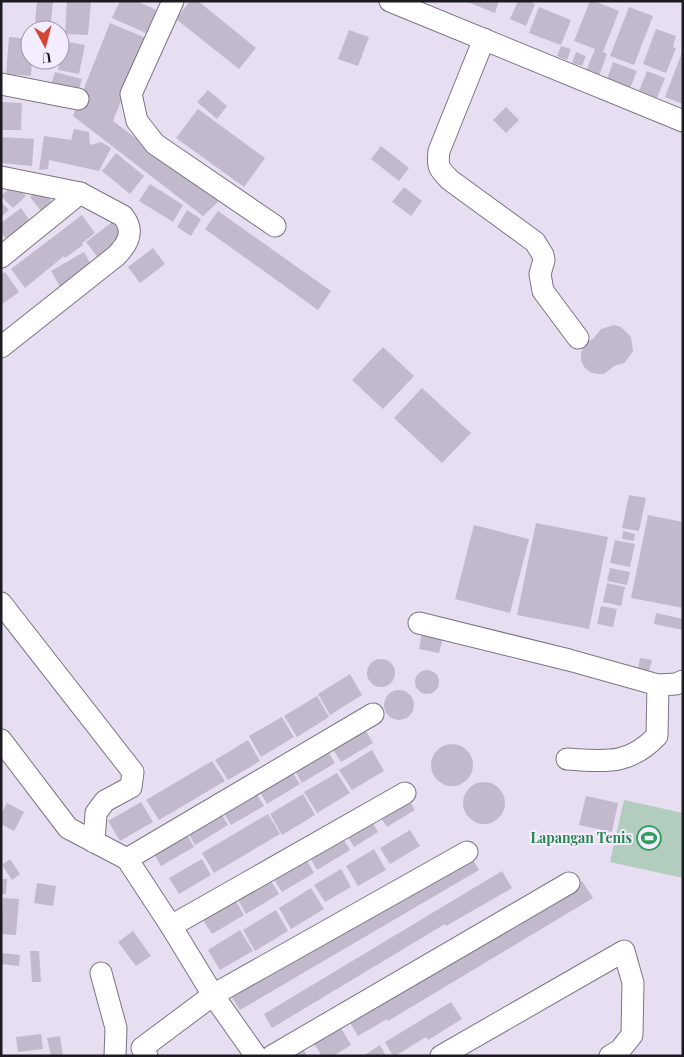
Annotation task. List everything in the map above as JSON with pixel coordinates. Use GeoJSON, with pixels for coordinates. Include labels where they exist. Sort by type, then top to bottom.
{"type":"FeatureCollection","features":[{"type":"Feature","properties":{"kind":"street"},"geometry":{"type":"LineString","coordinates":[[173,1],[131,94],[137,121],[155,144],[275,226]]}},
{"type":"Feature","properties":{"kind":"street"},"geometry":{"type":"LineString","coordinates":[[390,1],[683,121]]}},
{"type":"Feature","properties":{"kind":"street"},"geometry":{"type":"LineString","coordinates":[[484,39],[439,152],[439,169],[450,180],[535,242],[544,260],[540,274],[543,291],[578,338]]}},
{"type":"Feature","properties":{"kind":"street"},"geometry":{"type":"LineString","coordinates":[[1,84],[78,99]]}},
{"type":"Feature","properties":{"kind":"street"},"geometry":{"type":"LineString","coordinates":[[1,178],[80,193],[123,216],[128,222],[129,239],[116,256],[1,347]]}},
{"type":"Feature","properties":{"kind":"street"},"geometry":{"type":"LineString","coordinates":[[1,257],[80,193]]}},
{"type":"Feature","properties":{"kind":"street"},"geometry":{"type":"LineString","coordinates":[[1,603],[132,772],[131,787],[105,801],[96,813],[94,842]]}},
{"type":"Feature","properties":{"kind":"street"},"geometry":{"type":"LineString","coordinates":[[419,624],[569,660],[658,685],[676,684],[683,681]]}},
{"type":"Feature","properties":{"kind":"street"},"geometry":{"type":"LineString","coordinates":[[568,760],[598,761],[623,759],[646,747],[657,736],[658,685]]}},
{"type":"Feature","properties":{"kind":"street"},"geometry":{"type":"LineString","coordinates":[[126,858],[373,714]]}},
{"type":"Feature","properties":{"kind":"street"},"geometry":{"type":"LineString","coordinates":[[1,740],[68,828],[126,858],[171,926],[213,995],[256,1056]]}},
{"type":"Feature","properties":{"kind":"street"},"geometry":{"type":"LineString","coordinates":[[171,926],[405,793]]}},
{"type":"Feature","properties":{"kind":"street"},"geometry":{"type":"LineString","coordinates":[[141,1053],[213,995],[468,852]]}},
{"type":"Feature","properties":{"kind":"street"},"geometry":{"type":"LineString","coordinates":[[272,1056],[569,884]]}},
{"type":"Feature","properties":{"kind":"street"},"geometry":{"type":"LineString","coordinates":[[441,1056],[624,951],[633,984],[632,1034],[620,1050],[610,1056]]}},
{"type":"Feature","properties":{"kind":"street"},"geometry":{"type":"LineString","coordinates":[[101,974],[116,1028],[115,1056]]}},
{"type":"Feature","properties":{"kind":"green space","name":"Lapangan Tenis"},"geometry":{"type":"Polygon","coordinates":[[[624,800],[683,813],[683,878],[610,862],[624,800]]]}},
{"type":"Feature","properties":{"kind":"building"},"geometry":{"type":"Polygon","coordinates":[[[37,1],[53,1],[51,20],[35,20],[37,1]]]}},
{"type":"Feature","properties":{"kind":"building"},"geometry":{"type":"Polygon","coordinates":[[[67,1],[91,1],[88,35],[70,34],[70,20],[66,20],[67,1]]]}},
{"type":"Feature","properties":{"kind":"building"},"geometry":{"type":"Polygon","coordinates":[[[120,1],[136,1],[159,11],[148,34],[112,18],[120,1]]]}},
{"type":"Feature","properties":{"kind":"building"},"geometry":{"type":"Polygon","coordinates":[[[190,1],[198,1],[256,48],[239,69],[176,19],[190,1]]]}},
{"type":"Feature","properties":{"kind":"building"},"geometry":{"type":"Polygon","coordinates":[[[465,1],[499,1],[495,13],[465,1]]]}},
{"type":"Feature","properties":{"kind":"building"},"geometry":{"type":"Polygon","coordinates":[[[518,1],[528,1],[535,4],[526,26],[510,19],[518,1]]]}},
{"type":"Feature","properties":{"kind":"building"},"geometry":{"type":"Polygon","coordinates":[[[590,1],[619,11],[603,52],[607,54],[599,76],[586,71],[595,49],[574,41],[590,1]]]}},
{"type":"Feature","properties":{"kind":"building"},"geometry":{"type":"Polygon","coordinates":[[[539,7],[571,20],[561,45],[529,33],[539,7]]]}},
{"type":"Feature","properties":{"kind":"building"},"geometry":{"type":"Polygon","coordinates":[[[629,7],[653,16],[634,65],[610,56],[629,7]]]}},
{"type":"Feature","properties":{"kind":"building"},"geometry":{"type":"Polygon","coordinates":[[[110,23],[146,38],[113,121],[219,201],[203,216],[73,116],[110,23]]]}},
{"type":"Feature","properties":{"kind":"building"},"geometry":{"type":"Polygon","coordinates":[[[656,29],[676,36],[673,47],[676,48],[666,73],[643,64],[656,29]]]}},
{"type":"Feature","properties":{"kind":"building"},"geometry":{"type":"Polygon","coordinates":[[[349,30],[369,37],[358,66],[338,59],[349,30]]]}},
{"type":"Feature","properties":{"kind":"building"},"geometry":{"type":"Polygon","coordinates":[[[9,37],[20,38],[20,70],[31,70],[31,76],[6,74],[9,37]]]}},
{"type":"Feature","properties":{"kind":"building"},"geometry":{"type":"Polygon","coordinates":[[[70,42],[85,45],[79,74],[58,70],[70,70],[70,42]]]}},
{"type":"Feature","properties":{"kind":"building"},"geometry":{"type":"Polygon","coordinates":[[[561,46],[571,49],[567,60],[557,56],[561,46]]]}},
{"type":"Feature","properties":{"kind":"building"},"geometry":{"type":"Polygon","coordinates":[[[683,50],[683,104],[665,97],[683,50]]]}},
{"type":"Feature","properties":{"kind":"building"},"geometry":{"type":"Polygon","coordinates":[[[576,52],[586,56],[582,66],[572,63],[576,52]]]}},
{"type":"Feature","properties":{"kind":"building"},"geometry":{"type":"Polygon","coordinates":[[[613,62],[637,71],[629,91],[606,82],[613,62]]]}},
{"type":"Feature","properties":{"kind":"building"},"geometry":{"type":"Polygon","coordinates":[[[647,71],[665,78],[657,98],[639,91],[647,71]]]}},
{"type":"Feature","properties":{"kind":"building"},"geometry":{"type":"Polygon","coordinates":[[[55,72],[82,79],[78,92],[51,85],[55,72]]]}},
{"type":"Feature","properties":{"kind":"building"},"geometry":{"type":"Polygon","coordinates":[[[208,90],[227,106],[217,119],[197,102],[208,90]]]}},
{"type":"Feature","properties":{"kind":"building"},"geometry":{"type":"Polygon","coordinates":[[[1,102],[22,103],[21,130],[1,130],[1,102]]]}},
{"type":"Feature","properties":{"kind":"building"},"geometry":{"type":"Polygon","coordinates":[[[506,107],[519,120],[506,133],[493,120],[506,107]]]}},
{"type":"Feature","properties":{"kind":"building"},"geometry":{"type":"Polygon","coordinates":[[[198,109],[265,158],[244,187],[176,138],[198,109]]]}},
{"type":"Feature","properties":{"kind":"building"},"geometry":{"type":"Polygon","coordinates":[[[74,129],[89,132],[90,145],[101,142],[111,148],[99,171],[49,160],[48,169],[39,170],[44,136],[71,140],[74,129]]]}},
{"type":"Feature","properties":{"kind":"building"},"geometry":{"type":"Polygon","coordinates":[[[1,137],[34,139],[32,166],[1,163],[1,137]]]}},
{"type":"Feature","properties":{"kind":"building"},"geometry":{"type":"Polygon","coordinates":[[[381,146],[409,168],[399,181],[371,159],[381,146]]]}},
{"type":"Feature","properties":{"kind":"building"},"geometry":{"type":"Polygon","coordinates":[[[116,153],[144,176],[130,194],[102,171],[116,153]]]}},
{"type":"Feature","properties":{"kind":"building"},"geometry":{"type":"Polygon","coordinates":[[[14,184],[26,196],[13,208],[1,196],[14,184]]]}},
{"type":"Feature","properties":{"kind":"building"},"geometry":{"type":"Polygon","coordinates":[[[150,184],[183,205],[173,222],[139,201],[150,184]]]}},
{"type":"Feature","properties":{"kind":"building"},"geometry":{"type":"Polygon","coordinates":[[[404,187],[422,201],[411,216],[392,202],[404,187]]]}},
{"type":"Feature","properties":{"kind":"building"},"geometry":{"type":"Polygon","coordinates":[[[41,188],[52,202],[41,211],[30,197],[41,188]]]}},
{"type":"Feature","properties":{"kind":"building"},"geometry":{"type":"Polygon","coordinates":[[[1,202],[9,210],[1,217],[1,202]]]}},
{"type":"Feature","properties":{"kind":"building"},"geometry":{"type":"Polygon","coordinates":[[[21,208],[32,224],[8,241],[1,232],[1,223],[21,208]]]}},
{"type":"Feature","properties":{"kind":"building"},"geometry":{"type":"Polygon","coordinates":[[[187,210],[201,219],[191,236],[177,227],[187,210]]]}},
{"type":"Feature","properties":{"kind":"building"},"geometry":{"type":"Polygon","coordinates":[[[218,211],[331,291],[318,310],[205,229],[218,211]]]}},
{"type":"Feature","properties":{"kind":"building"},"geometry":{"type":"Polygon","coordinates":[[[82,215],[95,233],[82,243],[83,245],[65,258],[64,256],[25,288],[11,269],[82,215]]]}},
{"type":"Feature","properties":{"kind":"building"},"geometry":{"type":"Polygon","coordinates":[[[112,222],[126,238],[99,259],[86,242],[112,222]]]}},
{"type":"Feature","properties":{"kind":"building"},"geometry":{"type":"Polygon","coordinates":[[[153,248],[165,264],[140,283],[128,267],[153,248]]]}},
{"type":"Feature","properties":{"kind":"building"},"geometry":{"type":"Polygon","coordinates":[[[84,252],[93,268],[60,287],[51,271],[84,252]]]}},
{"type":"Feature","properties":{"kind":"building"},"geometry":{"type":"Polygon","coordinates":[[[5,272],[19,292],[1,305],[1,275],[5,272]]]}},
{"type":"Feature","properties":{"kind":"building"},"geometry":{"type":"Polygon","coordinates":[[[614,325],[621,327],[631,337],[633,351],[624,363],[614,366],[604,374],[590,372],[581,361],[583,347],[601,329],[614,325]]]}},
{"type":"Feature","properties":{"kind":"building"},"geometry":{"type":"Polygon","coordinates":[[[383,347],[414,376],[383,409],[352,380],[383,347]]]}},
{"type":"Feature","properties":{"kind":"building"},"geometry":{"type":"Polygon","coordinates":[[[422,388],[471,433],[442,463],[394,418],[422,388]]]}},
{"type":"Feature","properties":{"kind":"building"},"geometry":{"type":"Polygon","coordinates":[[[629,495],[646,498],[639,531],[622,528],[629,495]]]}},
{"type":"Feature","properties":{"kind":"building"},"geometry":{"type":"Polygon","coordinates":[[[648,515],[683,522],[683,608],[631,598],[648,515]]]}},
{"type":"Feature","properties":{"kind":"building"},"geometry":{"type":"Polygon","coordinates":[[[536,523],[608,537],[589,629],[517,615],[536,523]]]}},
{"type":"Feature","properties":{"kind":"building"},"geometry":{"type":"Polygon","coordinates":[[[474,525],[529,539],[510,613],[455,599],[474,525]]]}},
{"type":"Feature","properties":{"kind":"building"},"geometry":{"type":"Polygon","coordinates":[[[623,531],[635,534],[634,541],[622,539],[623,531]]]}},
{"type":"Feature","properties":{"kind":"building"},"geometry":{"type":"Polygon","coordinates":[[[615,540],[635,544],[630,567],[610,563],[615,540]]]}},
{"type":"Feature","properties":{"kind":"building"},"geometry":{"type":"Polygon","coordinates":[[[610,568],[630,572],[627,585],[607,581],[610,568]]]}},
{"type":"Feature","properties":{"kind":"building"},"geometry":{"type":"Polygon","coordinates":[[[607,583],[625,587],[621,606],[603,602],[607,583]]]}},
{"type":"Feature","properties":{"kind":"building"},"geometry":{"type":"Polygon","coordinates":[[[601,606],[617,609],[613,627],[597,624],[601,606]]]}},
{"type":"Feature","properties":{"kind":"building"},"geometry":{"type":"Polygon","coordinates":[[[656,613],[683,619],[683,630],[654,624],[656,613]]]}},
{"type":"Feature","properties":{"kind":"building"},"geometry":{"type":"Polygon","coordinates":[[[422,633],[443,638],[439,653],[419,649],[422,633]]]}},
{"type":"Feature","properties":{"kind":"building"},"geometry":{"type":"Polygon","coordinates":[[[640,658],[652,660],[649,671],[638,669],[640,658]]]}},
{"type":"Feature","properties":{"kind":"building"},"geometry":{"type":"Polygon","coordinates":[[[381,659],[391,663],[395,673],[391,683],[381,687],[371,683],[367,673],[371,663],[381,659]]]}},
{"type":"Feature","properties":{"kind":"building"},"geometry":{"type":"Polygon","coordinates":[[[427,670],[436,673],[439,682],[436,691],[427,694],[418,691],[415,682],[418,673],[427,670]]]}},
{"type":"Feature","properties":{"kind":"building"},"geometry":{"type":"Polygon","coordinates":[[[350,674],[362,695],[330,715],[318,694],[350,674]]]}},
{"type":"Feature","properties":{"kind":"building"},"geometry":{"type":"Polygon","coordinates":[[[399,690],[405,691],[413,699],[413,711],[405,719],[399,720],[393,719],[385,711],[384,705],[385,699],[393,691],[399,690]]]}},
{"type":"Feature","properties":{"kind":"building"},"geometry":{"type":"Polygon","coordinates":[[[317,696],[329,717],[297,737],[284,716],[317,696]]]}},
{"type":"Feature","properties":{"kind":"building"},"geometry":{"type":"Polygon","coordinates":[[[282,717],[294,737],[261,757],[249,736],[282,717]]]}},
{"type":"Feature","properties":{"kind":"building"},"geometry":{"type":"Polygon","coordinates":[[[361,722],[373,743],[341,762],[328,742],[361,722]]]}},
{"type":"Feature","properties":{"kind":"building"},"geometry":{"type":"Polygon","coordinates":[[[248,740],[260,761],[228,780],[215,760],[248,740]]]}},
{"type":"Feature","properties":{"kind":"building"},"geometry":{"type":"Polygon","coordinates":[[[323,743],[335,763],[302,783],[290,762],[323,743]]]}},
{"type":"Feature","properties":{"kind":"building"},"geometry":{"type":"Polygon","coordinates":[[[456,744],[464,747],[470,753],[473,765],[470,777],[464,783],[448,786],[440,783],[434,777],[431,761],[434,753],[440,747],[456,744]]]}},
{"type":"Feature","properties":{"kind":"building"},"geometry":{"type":"Polygon","coordinates":[[[372,750],[384,771],[352,790],[339,770],[372,750]]]}},
{"type":"Feature","properties":{"kind":"building"},"geometry":{"type":"Polygon","coordinates":[[[212,761],[225,781],[159,820],[146,800],[212,761]]]}},
{"type":"Feature","properties":{"kind":"building"},"geometry":{"type":"Polygon","coordinates":[[[287,764],[300,784],[267,804],[255,784],[287,764]]]}},
{"type":"Feature","properties":{"kind":"building"},"geometry":{"type":"Polygon","coordinates":[[[337,773],[350,793],[317,813],[304,792],[337,773]]]}},
{"type":"Feature","properties":{"kind":"building"},"geometry":{"type":"Polygon","coordinates":[[[488,782],[496,785],[502,791],[505,803],[502,815],[496,821],[480,824],[472,821],[466,815],[463,799],[466,791],[472,785],[488,782]]]}},
{"type":"Feature","properties":{"kind":"building"},"geometry":{"type":"Polygon","coordinates":[[[251,785],[264,806],[231,825],[219,805],[251,785]]]}},
{"type":"Feature","properties":{"kind":"building"},"geometry":{"type":"Polygon","coordinates":[[[405,793],[415,810],[387,827],[376,811],[405,793]]]}},
{"type":"Feature","properties":{"kind":"building"},"geometry":{"type":"Polygon","coordinates":[[[303,794],[315,815],[282,835],[270,814],[303,794]]]}},
{"type":"Feature","properties":{"kind":"building"},"geometry":{"type":"Polygon","coordinates":[[[586,796],[618,803],[612,832],[579,825],[586,796]]]}},
{"type":"Feature","properties":{"kind":"building"},"geometry":{"type":"Polygon","coordinates":[[[141,802],[153,822],[120,841],[108,821],[141,802]]]}},
{"type":"Feature","properties":{"kind":"building"},"geometry":{"type":"Polygon","coordinates":[[[7,803],[24,812],[14,831],[1,824],[1,814],[7,803]]]}},
{"type":"Feature","properties":{"kind":"building"},"geometry":{"type":"Polygon","coordinates":[[[216,805],[228,825],[195,845],[183,824],[216,805]]]}},
{"type":"Feature","properties":{"kind":"building"},"geometry":{"type":"Polygon","coordinates":[[[268,814],[280,834],[214,873],[202,853],[268,814]]]}},
{"type":"Feature","properties":{"kind":"building"},"geometry":{"type":"Polygon","coordinates":[[[368,815],[378,832],[354,847],[344,830],[368,815]]]}},
{"type":"Feature","properties":{"kind":"building"},"geometry":{"type":"Polygon","coordinates":[[[182,826],[194,847],[161,866],[149,846],[182,826]]]}},
{"type":"Feature","properties":{"kind":"building"},"geometry":{"type":"Polygon","coordinates":[[[338,830],[350,850],[317,870],[305,849],[338,830]]]}},
{"type":"Feature","properties":{"kind":"building"},"geometry":{"type":"Polygon","coordinates":[[[410,830],[420,846],[390,864],[380,848],[410,830]]]}},
{"type":"Feature","properties":{"kind":"building"},"geometry":{"type":"Polygon","coordinates":[[[374,849],[386,870],[358,886],[346,866],[374,849]]]}},
{"type":"Feature","properties":{"kind":"building"},"geometry":{"type":"Polygon","coordinates":[[[302,852],[314,873],[282,892],[269,872],[302,852]]]}},
{"type":"Feature","properties":{"kind":"building"},"geometry":{"type":"Polygon","coordinates":[[[469,853],[479,870],[240,1010],[231,996],[469,853]]]}},
{"type":"Feature","properties":{"kind":"building"},"geometry":{"type":"Polygon","coordinates":[[[10,859],[20,874],[12,880],[2,865],[10,859]]]}},
{"type":"Feature","properties":{"kind":"building"},"geometry":{"type":"Polygon","coordinates":[[[202,859],[211,875],[179,894],[169,878],[202,859]]]}},
{"type":"Feature","properties":{"kind":"building"},"geometry":{"type":"Polygon","coordinates":[[[341,869],[351,887],[325,902],[314,885],[341,869]]]}},
{"type":"Feature","properties":{"kind":"building"},"geometry":{"type":"Polygon","coordinates":[[[502,871],[512,888],[446,926],[445,924],[272,1028],[264,1014],[502,871]]]}},
{"type":"Feature","properties":{"kind":"building"},"geometry":{"type":"Polygon","coordinates":[[[267,874],[279,894],[246,914],[234,893],[267,874]]]}},
{"type":"Feature","properties":{"kind":"building"},"geometry":{"type":"Polygon","coordinates":[[[1,879],[7,879],[6,894],[1,894],[1,879]]]}},
{"type":"Feature","properties":{"kind":"building"},"geometry":{"type":"Polygon","coordinates":[[[582,881],[593,898],[388,1021],[387,1019],[358,1036],[349,1021],[582,881]]]}},
{"type":"Feature","properties":{"kind":"building"},"geometry":{"type":"Polygon","coordinates":[[[37,883],[56,886],[53,906],[34,903],[37,883]]]}},
{"type":"Feature","properties":{"kind":"building"},"geometry":{"type":"Polygon","coordinates":[[[311,888],[324,909],[291,929],[279,908],[311,888]]]}},
{"type":"Feature","properties":{"kind":"building"},"geometry":{"type":"Polygon","coordinates":[[[232,894],[244,915],[212,934],[199,914],[232,894]]]}},
{"type":"Feature","properties":{"kind":"building"},"geometry":{"type":"Polygon","coordinates":[[[3,898],[19,899],[16,935],[1,934],[3,898]]]}},
{"type":"Feature","properties":{"kind":"building"},"geometry":{"type":"Polygon","coordinates":[[[276,910],[288,931],[255,951],[243,930],[276,910]]]}},
{"type":"Feature","properties":{"kind":"building"},"geometry":{"type":"Polygon","coordinates":[[[240,930],[253,951],[220,970],[208,950],[240,930]]]}},
{"type":"Feature","properties":{"kind":"building"},"geometry":{"type":"Polygon","coordinates":[[[133,931],[151,956],[136,966],[118,942],[133,931]]]}},
{"type":"Feature","properties":{"kind":"building"},"geometry":{"type":"Polygon","coordinates":[[[30,951],[39,951],[41,982],[32,982],[30,951]]]}},
{"type":"Feature","properties":{"kind":"building"},"geometry":{"type":"Polygon","coordinates":[[[1,953],[20,955],[19,966],[1,964],[1,953]]]}},
{"type":"Feature","properties":{"kind":"building"},"geometry":{"type":"Polygon","coordinates":[[[451,1002],[462,1019],[428,1040],[426,1037],[393,1056],[385,1042],[451,1002]]]}},
{"type":"Feature","properties":{"kind":"building"},"geometry":{"type":"Polygon","coordinates":[[[341,1028],[351,1045],[333,1056],[322,1056],[314,1044],[341,1028]]]}},
{"type":"Feature","properties":{"kind":"building"},"geometry":{"type":"Polygon","coordinates":[[[41,1034],[43,1049],[18,1052],[16,1037],[41,1034]]]}},
{"type":"Feature","properties":{"kind":"building"},"geometry":{"type":"Polygon","coordinates":[[[60,1036],[63,1056],[51,1056],[47,1038],[60,1036]]]}},
{"type":"Feature","properties":{"kind":"building"},"geometry":{"type":"Polygon","coordinates":[[[300,1043],[307,1056],[279,1056],[300,1043]]]}},
{"type":"Feature","properties":{"kind":"building"},"geometry":{"type":"Polygon","coordinates":[[[380,1045],[386,1056],[363,1056],[380,1045]]]}},
{"type":"Feature","properties":{"kind":"place","name":"Lapangan Tenis"},"geometry":{"type":"Point","coordinates":[649,838]}}]}
